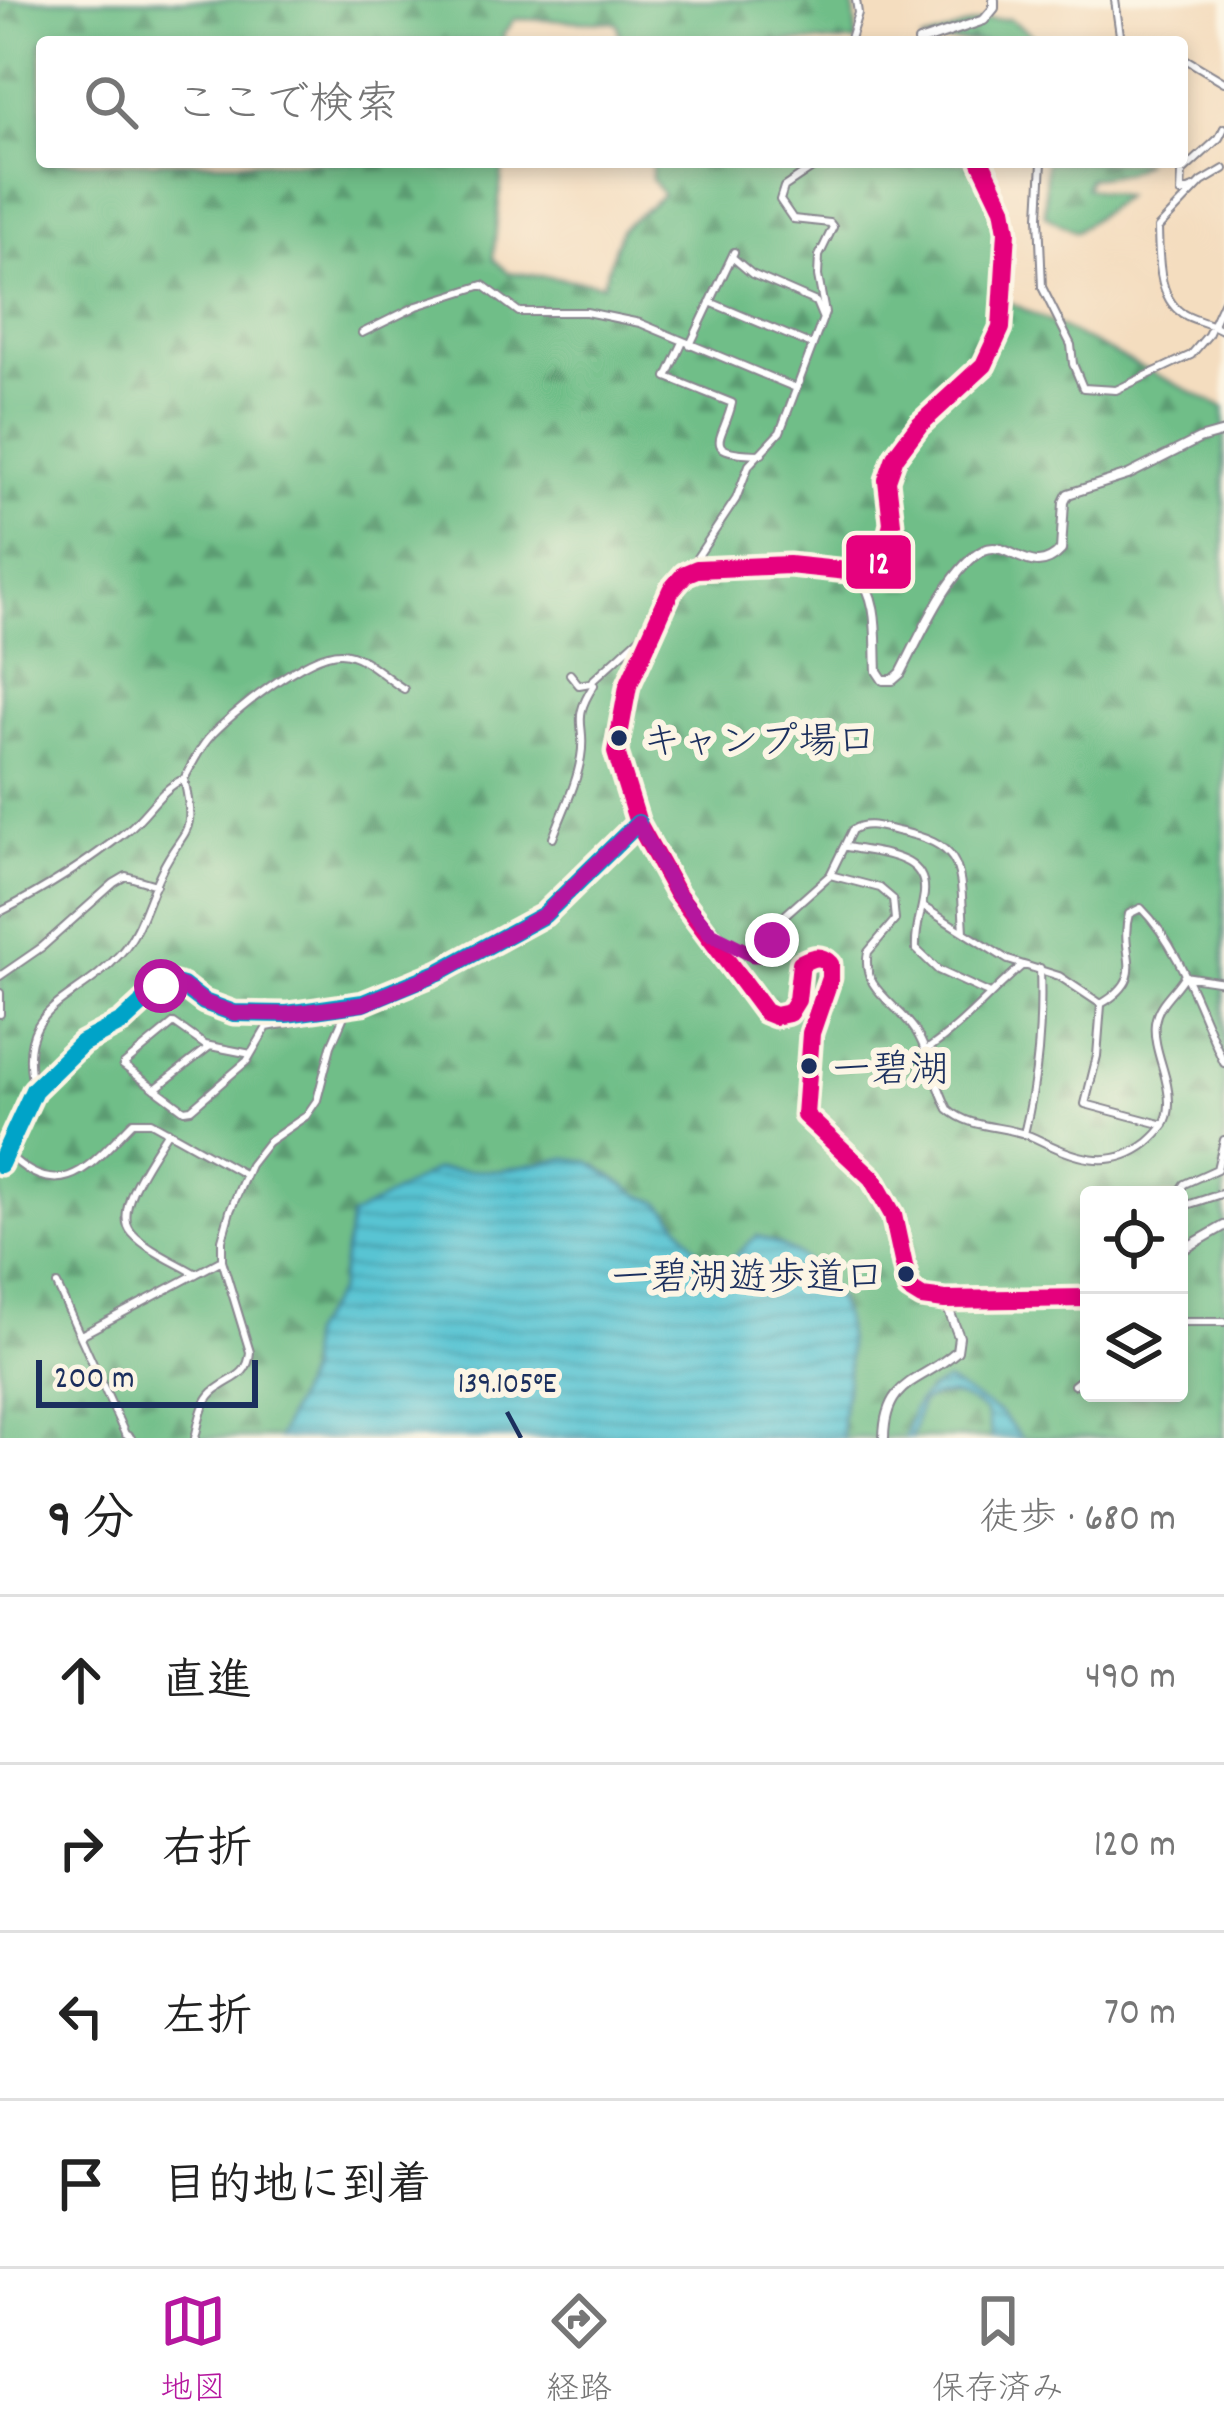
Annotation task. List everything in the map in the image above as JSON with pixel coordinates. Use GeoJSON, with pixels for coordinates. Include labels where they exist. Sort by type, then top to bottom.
{"type":"FeatureCollection","features":[{"type":"Feature","properties":{"kind":"street"},"geometry":{"type":"LineString","coordinates":[[851,36],[858,13],[856,0]]}},
{"type":"Feature","properties":{"kind":"street"},"geometry":{"type":"LineString","coordinates":[[937,36],[984,20],[994,0]]}},
{"type":"Feature","properties":{"kind":"street"},"geometry":{"type":"LineString","coordinates":[[1114,0],[1119,36]]}},
{"type":"Feature","properties":{"kind":"street"},"geometry":{"type":"LineString","coordinates":[[1188,61],[1224,82]]}},
{"type":"Feature","properties":{"kind":"street"},"geometry":{"type":"LineString","coordinates":[[1188,167],[1219,139],[1224,128]]}},
{"type":"Feature","properties":{"kind":"street"},"geometry":{"type":"LineString","coordinates":[[697,568],[695,559],[736,499],[749,465],[780,432],[823,319],[819,256],[833,227],[794,219],[780,200],[784,187],[811,168]]}},
{"type":"Feature","properties":{"kind":"street"},"geometry":{"type":"LineString","coordinates":[[984,168],[1004,208],[1007,231],[1001,328],[984,365],[920,425],[895,457],[887,480],[892,523],[885,554],[878,563],[857,572],[789,565],[697,568],[685,574],[671,590],[628,686],[616,752],[638,823],[676,892],[711,934],[754,1000],[775,1016],[789,1013],[797,1000],[801,963],[813,957],[830,964],[830,978],[811,1033],[805,1115],[872,1178],[892,1215],[909,1289],[922,1297],[945,1300],[1080,1298]]}},
{"type":"Feature","properties":{"kind":"street"},"geometry":{"type":"LineString","coordinates":[[1042,168],[1042,287],[1071,345],[1082,388],[1116,390],[1184,359],[1214,325],[1224,300]]}},
{"type":"Feature","properties":{"kind":"street"},"geometry":{"type":"LineString","coordinates":[[1186,168],[1180,193],[1224,170]]}},
{"type":"Feature","properties":{"kind":"street"},"geometry":{"type":"LineString","coordinates":[[1199,186],[1158,228],[1159,257],[1168,302],[1184,315],[1224,331]]}},
{"type":"Feature","properties":{"kind":"street"},"geometry":{"type":"LineString","coordinates":[[762,454],[736,454],[719,441],[718,432],[732,403],[667,377],[733,255],[752,274],[816,302],[823,319]]}},
{"type":"Feature","properties":{"kind":"street"},"geometry":{"type":"LineString","coordinates":[[362,333],[417,306],[483,285],[519,312],[586,312],[640,323],[796,388]]}},
{"type":"Feature","properties":{"kind":"street"},"geometry":{"type":"LineString","coordinates":[[710,302],[813,346]]}},
{"type":"Feature","properties":{"kind":"street"},"geometry":{"type":"LineString","coordinates":[[857,572],[871,590],[877,671],[883,680],[893,680],[901,674],[950,586],[982,551],[997,549],[1034,562],[1051,560],[1061,550],[1068,494],[1128,475],[1224,431]]}},
{"type":"Feature","properties":{"kind":"street"},"geometry":{"type":"LineString","coordinates":[[570,674],[579,685],[590,683],[656,623]]}},
{"type":"Feature","properties":{"kind":"street"},"geometry":{"type":"LineString","coordinates":[[34,1090],[28,1046],[34,1030],[118,956],[134,936],[190,821],[184,779],[199,751],[231,716],[323,657],[339,652],[354,656],[404,689]]}},
{"type":"Feature","properties":{"kind":"street"},"geometry":{"type":"LineString","coordinates":[[553,838],[582,755],[578,719],[594,686],[590,683]]}},
{"type":"Feature","properties":{"kind":"street"},"geometry":{"type":"LineString","coordinates":[[0,912],[52,885],[112,842],[184,779]]}},
{"type":"Feature","properties":{"kind":"street"},"geometry":{"type":"LineString","coordinates":[[0,1164],[34,1090],[82,1043],[122,1022],[161,986],[172,982],[234,1013],[346,1009],[440,972],[544,915],[638,823]]}},
{"type":"Feature","properties":{"kind":"street"},"geometry":{"type":"LineString","coordinates":[[711,934],[761,955],[785,915],[830,875],[852,830],[866,824],[946,847],[961,868],[964,932]]}},
{"type":"Feature","properties":{"kind":"street"},"geometry":{"type":"LineString","coordinates":[[847,847],[918,866],[924,880],[915,935],[922,958],[962,984],[988,993]]}},
{"type":"Feature","properties":{"kind":"street"},"geometry":{"type":"LineString","coordinates":[[830,875],[880,888],[893,899],[895,920],[868,952],[868,976],[913,1026],[948,1109],[959,1119],[1024,1134],[1050,1147],[1113,1161],[1137,1150],[1164,1125],[1170,1101],[1154,1031],[1163,1001],[1184,976]]}},
{"type":"Feature","properties":{"kind":"street"},"geometry":{"type":"LineString","coordinates":[[0,976],[42,947],[114,883],[126,877],[156,885]]}},
{"type":"Feature","properties":{"kind":"street"},"geometry":{"type":"LineString","coordinates":[[921,905],[1008,960],[1040,968],[1101,1004]]}},
{"type":"Feature","properties":{"kind":"street"},"geometry":{"type":"LineString","coordinates":[[1101,1004],[1120,994],[1129,978],[1126,926],[1129,914],[1141,908],[1156,924],[1184,976],[1224,1064]]}},
{"type":"Feature","properties":{"kind":"street"},"geometry":{"type":"LineString","coordinates":[[925,1051],[962,1024],[988,993],[1023,965]]}},
{"type":"Feature","properties":{"kind":"street"},"geometry":{"type":"LineString","coordinates":[[1024,1134],[1042,1037],[1040,968]]}},
{"type":"Feature","properties":{"kind":"street"},"geometry":{"type":"LineString","coordinates":[[1184,976],[1224,982]]}},
{"type":"Feature","properties":{"kind":"street"},"geometry":{"type":"LineString","coordinates":[[0,993],[0,1014]]}},
{"type":"Feature","properties":{"kind":"street"},"geometry":{"type":"LineString","coordinates":[[1101,1004],[1096,1056],[1084,1104],[1164,1125]]}},
{"type":"Feature","properties":{"kind":"street"},"geometry":{"type":"LineString","coordinates":[[195,1438],[213,1393],[245,1372],[249,1364],[250,1352],[222,1260],[222,1240],[244,1174],[268,1142],[306,1116],[316,1100],[346,1009]]}},
{"type":"Feature","properties":{"kind":"street"},"geometry":{"type":"LineString","coordinates":[[251,1054],[211,1046],[174,1023],[123,1065],[184,1110],[190,1109],[251,1054],[271,1024],[315,1018],[318,1011]]}},
{"type":"Feature","properties":{"kind":"street"},"geometry":{"type":"LineString","coordinates":[[155,1089],[211,1046]]}},
{"type":"Feature","properties":{"kind":"street"},"geometry":{"type":"LineString","coordinates":[[7,1153],[52,1180],[61,1180],[85,1170],[133,1122],[151,1122],[244,1174]]}},
{"type":"Feature","properties":{"kind":"street"},"geometry":{"type":"LineString","coordinates":[[169,1131],[124,1216],[136,1237],[196,1274]]}},
{"type":"Feature","properties":{"kind":"street"},"geometry":{"type":"LineString","coordinates":[[1183,1186],[1217,1169],[1224,1140]]}},
{"type":"Feature","properties":{"kind":"street"},"geometry":{"type":"LineString","coordinates":[[1188,1198],[1224,1193]]}},
{"type":"Feature","properties":{"kind":"street"},"geometry":{"type":"LineString","coordinates":[[1188,1247],[1224,1226]]}},
{"type":"Feature","properties":{"kind":"street"},"geometry":{"type":"LineString","coordinates":[[81,1335],[222,1260]]}},
{"type":"Feature","properties":{"kind":"street"},"geometry":{"type":"LineString","coordinates":[[57,1285],[131,1438]]}},
{"type":"Feature","properties":{"kind":"street"},"geometry":{"type":"LineString","coordinates":[[884,1437],[885,1417],[900,1387],[957,1351],[959,1337],[945,1300]]}},
{"type":"Feature","properties":{"kind":"street"},"geometry":{"type":"LineString","coordinates":[[1188,1322],[1224,1322]]}},
{"type":"Feature","properties":{"kind":"street"},"geometry":{"type":"LineString","coordinates":[[1074,1385],[1080,1380]]}},
{"type":"Feature","properties":{"kind":"green space"},"geometry":{"type":"Polygon","coordinates":[[[0,0],[853,0],[856,36],[620,36],[618,24],[610,22],[515,19],[503,36],[36,36],[36,168],[502,168],[493,259],[508,272],[603,284],[621,229],[663,195],[652,179],[652,168],[982,168],[1007,238],[991,293],[1224,408],[1224,1438],[1021,1438],[1001,1414],[946,1382],[927,1391],[905,1438],[843,1438],[846,1331],[840,1309],[819,1273],[782,1246],[757,1236],[728,1262],[705,1261],[658,1202],[639,1195],[596,1165],[567,1158],[500,1171],[435,1170],[351,1218],[339,1290],[308,1335],[307,1372],[278,1438],[0,1438],[0,0]]]}},
{"type":"Feature","properties":{"kind":"green space"},"geometry":{"type":"Polygon","coordinates":[[[1010,19],[1034,36],[937,36],[984,20],[1010,19]]]}},
{"type":"Feature","properties":{"kind":"green space"},"geometry":{"type":"Polygon","coordinates":[[[1046,168],[1134,168],[1089,178],[1085,188],[1124,196],[1075,232],[1045,215],[1046,168]]]}},
{"type":"Feature","properties":{"kind":"green space"},"geometry":{"type":"Polygon","coordinates":[[[960,1395],[986,1412],[992,1438],[911,1438],[921,1402],[933,1396],[960,1395]]]}},
{"type":"Feature","properties":{"kind":"water"},"geometry":{"type":"Polygon","coordinates":[[[567,1158],[588,1161],[658,1202],[705,1261],[728,1262],[757,1236],[780,1245],[816,1270],[839,1304],[845,1324],[848,1372],[843,1438],[278,1438],[307,1372],[308,1335],[338,1291],[351,1217],[435,1170],[500,1171],[567,1158]]]}},
{"type":"Feature","properties":{"kind":"water"},"geometry":{"type":"Polygon","coordinates":[[[946,1381],[1001,1414],[1021,1438],[992,1438],[986,1412],[948,1395],[921,1402],[911,1438],[905,1438],[917,1403],[946,1381]]]}},
{"type":"Feature","properties":{"kind":"transit line","name":"12"},"geometry":{"type":"LineString","coordinates":[[984,168],[1003,208],[1007,231],[1001,328],[984,365],[919,425],[895,457],[887,480],[892,523],[885,554],[878,563],[857,572],[789,565],[697,569],[685,574],[671,590],[628,686],[616,752],[638,823],[676,892],[765,1012],[789,1013],[797,1000],[801,963],[816,958],[830,964],[830,978],[811,1033],[805,1115],[872,1178],[893,1215],[909,1289],[922,1297],[945,1300],[1080,1298]]}},
{"type":"Feature","properties":{"kind":"transit line"},"geometry":{"type":"LineString","coordinates":[[0,1164],[34,1090],[82,1043],[122,1022],[161,986],[183,986],[204,1002],[234,1013],[287,1014],[363,1003],[439,972],[544,915],[638,823]]}},
{"type":"Feature","properties":{"kind":"place","name":"キャンプ場口"},"geometry":{"type":"Point","coordinates":[619,738]}},
{"type":"Feature","properties":{"kind":"place","name":"一碧湖"},"geometry":{"type":"Point","coordinates":[809,1066]}},
{"type":"Feature","properties":{"kind":"place","name":"一碧湖遊歩道口"},"geometry":{"type":"Point","coordinates":[906,1274]}},
{"type":"Feature","properties":{"kind":"route"},"geometry":{"type":"LineString","coordinates":[[161,986],[172,982],[183,986],[204,1002],[234,1013],[287,1014],[363,1004],[440,972],[544,915],[638,823],[676,892],[711,934],[753,955],[761,955],[772,940]]}}]}
